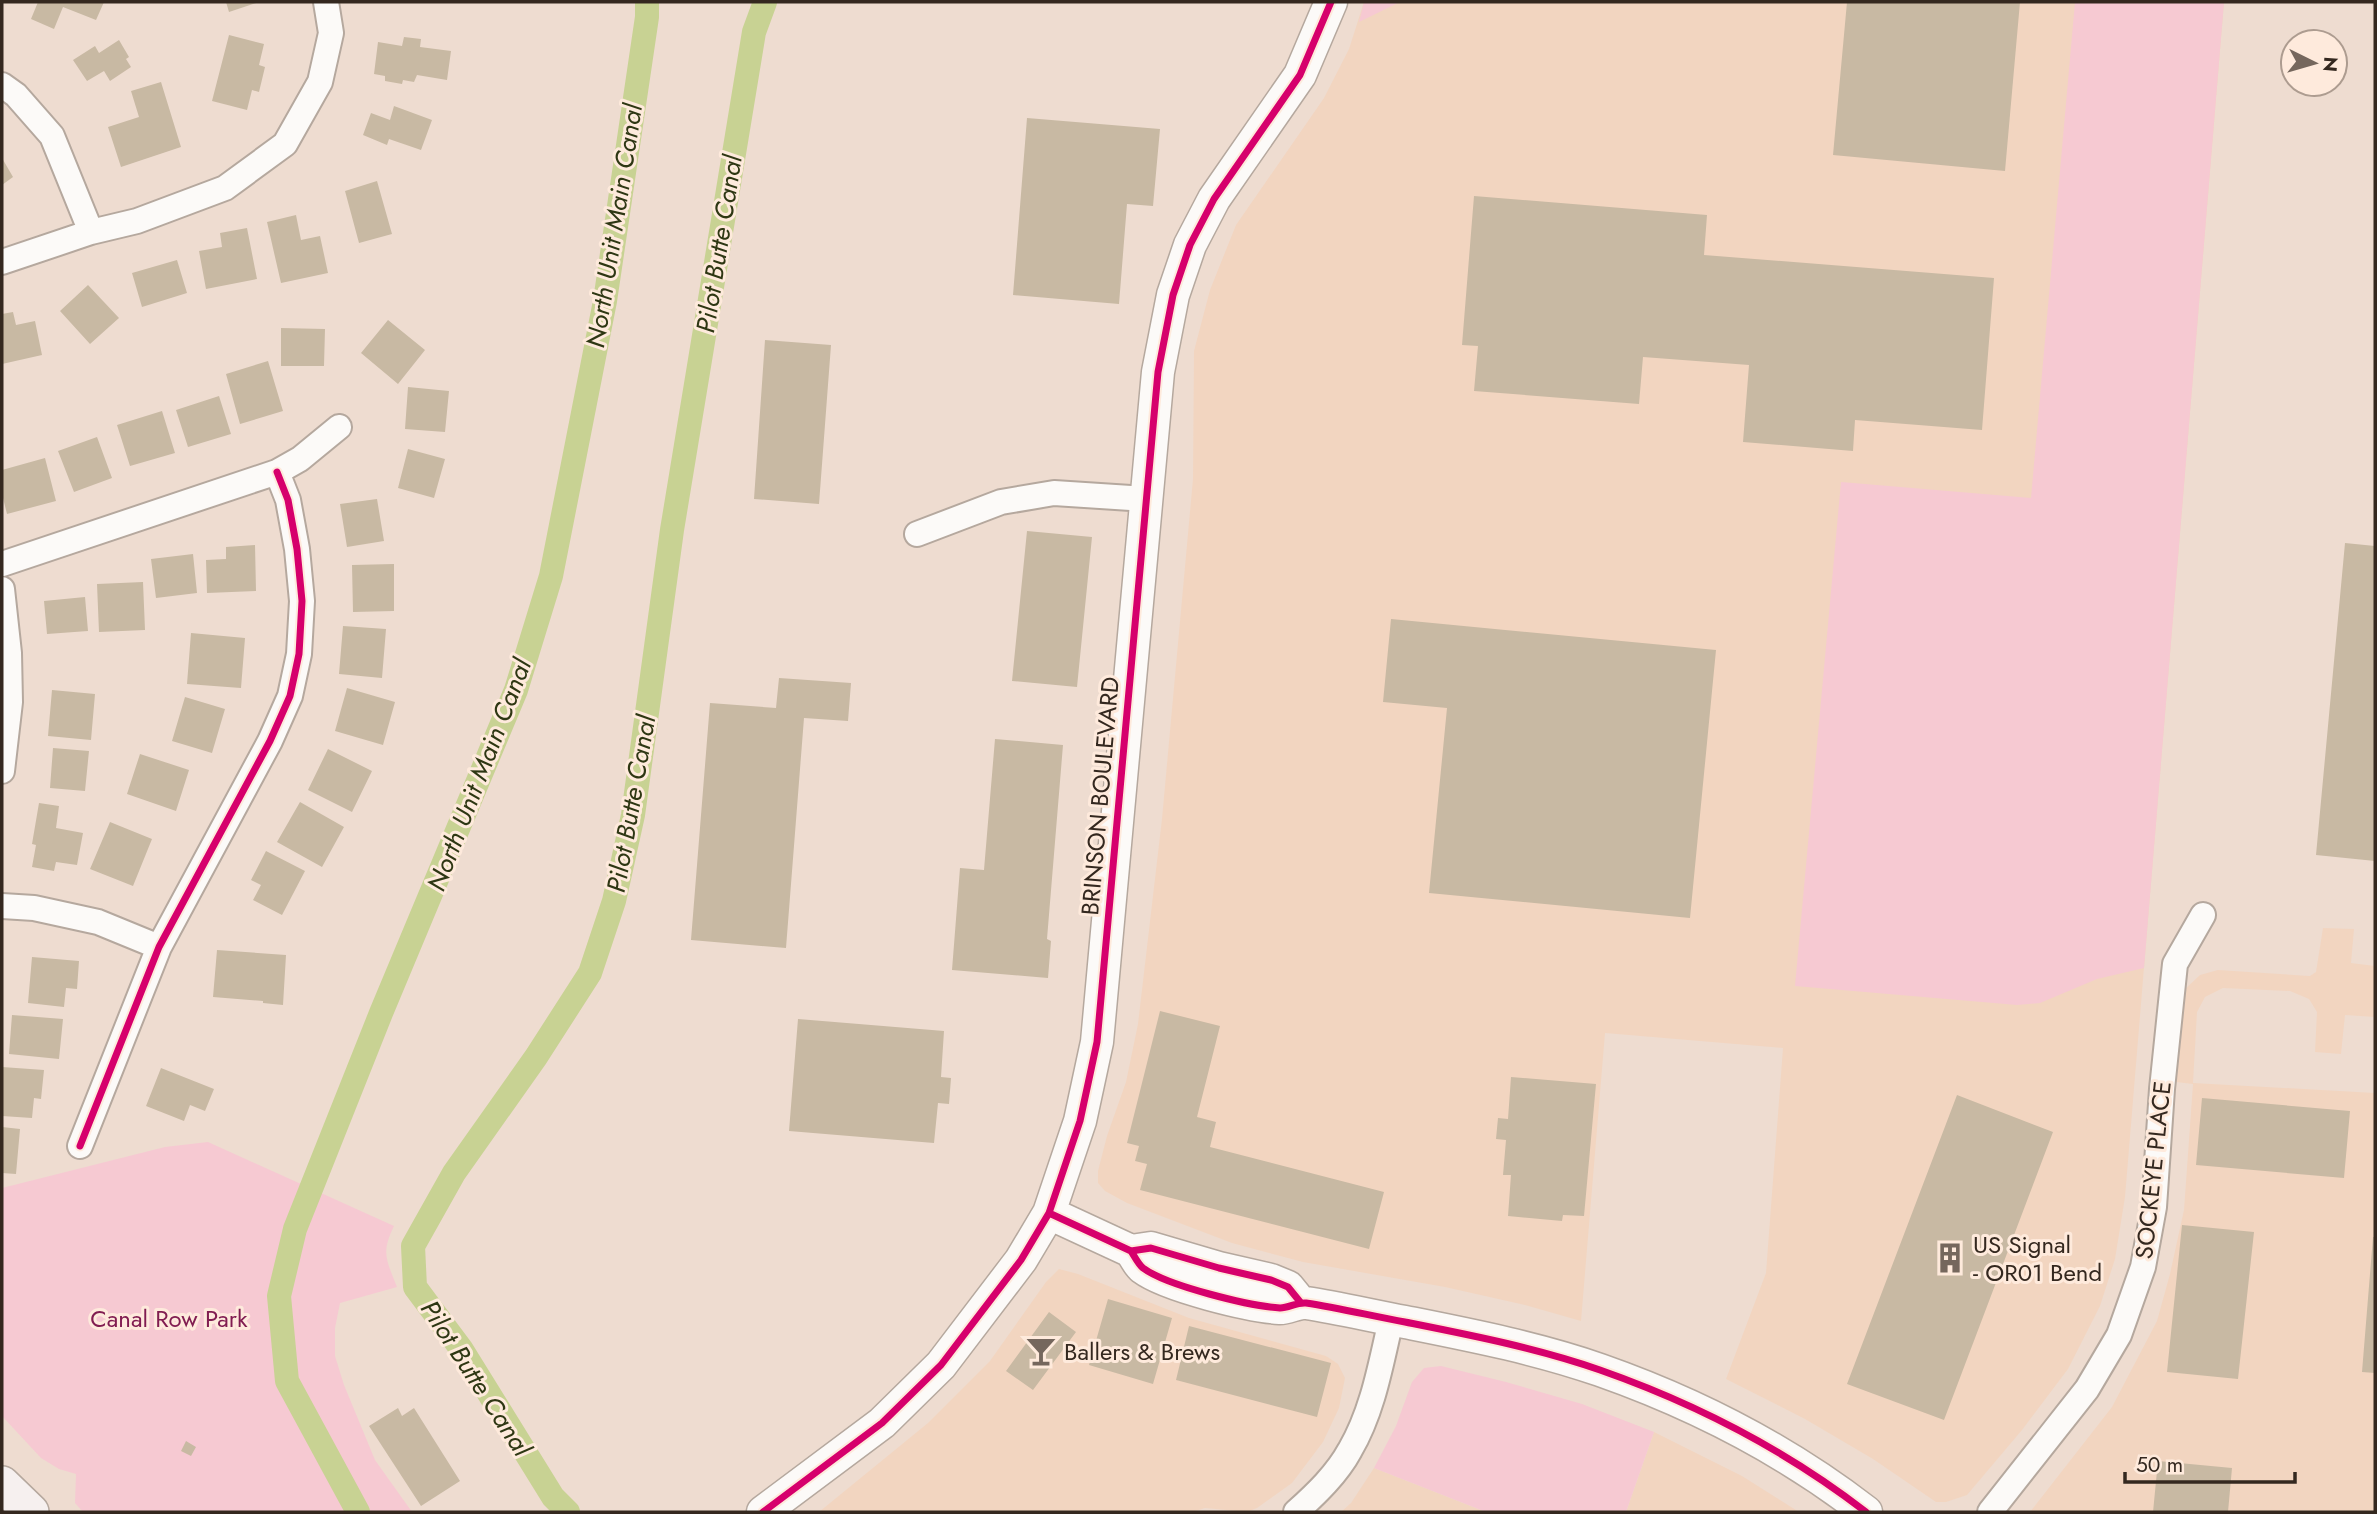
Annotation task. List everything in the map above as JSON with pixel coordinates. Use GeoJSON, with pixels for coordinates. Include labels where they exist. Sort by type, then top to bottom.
{"type":"FeatureCollection","features":[{"type":"Feature","properties":{"kind":"main road"},"geometry":{"type":"LineString","coordinates":[[2,1484],[31,1512]]}},
{"type":"Feature","properties":{"kind":"street"},"geometry":{"type":"LineString","coordinates":[[2,262],[91,232],[137,221],[225,188],[285,144],[320,82],[331,33],[326,2]]}},
{"type":"Feature","properties":{"kind":"street","name":"BRINSON BOULEVARD"},"geometry":{"type":"LineString","coordinates":[[763,1512],[882,1423],[941,1365],[1021,1260],[1049,1213],[1080,1121],[1097,1042],[1157,372],[1173,295],[1190,245],[1214,199],[1300,75],[1331,2]]}},
{"type":"Feature","properties":{"kind":"street"},"geometry":{"type":"LineString","coordinates":[[2,85],[16,95],[52,136],[91,232]]}},
{"type":"Feature","properties":{"kind":"street"},"geometry":{"type":"LineString","coordinates":[[2,564],[277,472],[300,459],[339,427]]}},
{"type":"Feature","properties":{"kind":"street"},"geometry":{"type":"LineString","coordinates":[[80,1146],[159,947],[270,741],[290,696],[299,653],[302,601],[293,524],[288,500],[277,472]]}},
{"type":"Feature","properties":{"kind":"street"},"geometry":{"type":"LineString","coordinates":[[916,534],[1001,502],[1054,492],[1146,499]]}},
{"type":"Feature","properties":{"kind":"street"},"geometry":{"type":"LineString","coordinates":[[2,589],[9,653],[10,702],[2,771]]}},
{"type":"Feature","properties":{"kind":"street"},"geometry":{"type":"LineString","coordinates":[[2,905],[34,908],[98,922],[159,947]]}},
{"type":"Feature","properties":{"kind":"street","name":"SOCKEYE PLACE"},"geometry":{"type":"LineString","coordinates":[[1990,1512],[2087,1389],[2119,1335],[2144,1267],[2154,1207],[2162,1089],[2175,964],[2203,915]]}},
{"type":"Feature","properties":{"kind":"street"},"geometry":{"type":"LineString","coordinates":[[1049,1213],[1131,1251],[1141,1266],[1154,1274],[1220,1296],[1263,1307],[1285,1308],[1301,1303],[1391,1320],[1541,1352],[1601,1371],[1737,1430],[1835,1488],[1866,1512]]}},
{"type":"Feature","properties":{"kind":"street"},"geometry":{"type":"LineString","coordinates":[[1296,1512],[1318,1493],[1351,1450],[1373,1397],[1391,1320]]}},
{"type":"Feature","properties":{"kind":"shaded area"},"geometry":{"type":"Polygon","coordinates":[[[1364,2],[2224,2],[2125,1197],[2115,1259],[2100,1306],[2068,1369],[2022,1430],[1967,1495],[1946,1502],[1936,1502],[1873,1459],[1805,1419],[1726,1379],[1766,1273],[1783,1048],[1605,1033],[1581,1321],[1445,1287],[1303,1262],[1232,1243],[1127,1203],[1105,1191],[1098,1183],[1098,1171],[1126,1082],[1138,1024],[1162,819],[1193,479],[1194,351],[1210,290],[1236,225],[1324,98],[1349,49],[1364,2]]]}},
{"type":"Feature","properties":{"kind":"shaded area"},"geometry":{"type":"Polygon","coordinates":[[[2323,928],[2354,929],[2351,963],[2375,966],[2375,1017],[2345,1015],[2341,1054],[2315,1052],[2317,1012],[2309,999],[2290,991],[2223,988],[2205,997],[2197,1012],[2193,1083],[2375,1093],[2375,1512],[2030,1512],[2112,1407],[2157,1321],[2184,1210],[2193,1084],[2168,1081],[2183,991],[2200,975],[2218,970],[2310,976],[2316,972],[2323,928]]]}},
{"type":"Feature","properties":{"kind":"shaded area"},"geometry":{"type":"Polygon","coordinates":[[[1059,1269],[1189,1318],[1326,1356],[1338,1364],[1345,1378],[1339,1408],[1323,1442],[1292,1483],[1247,1512],[1205,1508],[1192,1512],[819,1512],[928,1423],[990,1361],[1046,1282],[1059,1269]]]}},
{"type":"Feature","properties":{"kind":"shaded area"},"geometry":{"type":"Polygon","coordinates":[[[1654,1432],[1742,1476],[1799,1512],[1626,1512],[1654,1432]]]}},
{"type":"Feature","properties":{"kind":"shaded area"},"geometry":{"type":"Polygon","coordinates":[[[1374,1468],[1486,1512],[1341,1512],[1351,1503],[1374,1468]]]}},
{"type":"Feature","properties":{"kind":"green space"},"geometry":{"type":"Polygon","coordinates":[[[1364,2],[1400,2],[1359,22],[1364,2]]]}},
{"type":"Feature","properties":{"kind":"green space"},"geometry":{"type":"Polygon","coordinates":[[[2075,2],[2224,2],[2144,968],[2097,979],[2040,1003],[2017,1005],[1795,986],[1841,482],[2031,498],[2075,2]]]}},
{"type":"Feature","properties":{"kind":"green space","name":"Canal Row Park"},"geometry":{"type":"Polygon","coordinates":[[[208,1142],[394,1226],[387,1243],[386,1256],[397,1287],[340,1303],[335,1328],[335,1356],[375,1460],[412,1512],[83,1512],[75,1503],[76,1474],[59,1469],[41,1458],[2,1416],[2,1188],[165,1147],[208,1142]]]}},
{"type":"Feature","properties":{"kind":"green space"},"geometry":{"type":"Polygon","coordinates":[[[1441,1366],[1582,1404],[1654,1432],[1626,1512],[1486,1512],[1374,1468],[1396,1426],[1412,1382],[1424,1368],[1441,1366]]]}},
{"type":"Feature","properties":{"kind":"building"},"geometry":{"type":"Polygon","coordinates":[[[38,2],[104,2],[96,20],[63,7],[54,29],[31,19],[38,2]]]}},
{"type":"Feature","properties":{"kind":"building"},"geometry":{"type":"Polygon","coordinates":[[[226,2],[259,2],[229,12],[226,2]]]}},
{"type":"Feature","properties":{"kind":"building"},"geometry":{"type":"Polygon","coordinates":[[[1847,2],[2020,2],[2005,171],[1833,155],[1847,2]]]}},
{"type":"Feature","properties":{"kind":"building"},"geometry":{"type":"Polygon","coordinates":[[[229,35],[264,44],[259,65],[265,67],[259,92],[252,90],[247,110],[212,101],[229,35]]]}},
{"type":"Feature","properties":{"kind":"building"},"geometry":{"type":"Polygon","coordinates":[[[404,37],[421,39],[420,47],[451,51],[447,80],[417,75],[414,82],[403,80],[402,84],[385,81],[385,76],[374,74],[378,42],[402,46],[404,37]]]}},
{"type":"Feature","properties":{"kind":"building"},"geometry":{"type":"Polygon","coordinates":[[[119,40],[129,57],[126,59],[131,67],[110,81],[104,71],[87,81],[73,60],[95,46],[99,53],[119,40]]]}},
{"type":"Feature","properties":{"kind":"building"},"geometry":{"type":"Polygon","coordinates":[[[161,82],[181,147],[121,167],[108,127],[139,117],[131,91],[161,82]]]}},
{"type":"Feature","properties":{"kind":"building"},"geometry":{"type":"Polygon","coordinates":[[[394,106],[432,120],[421,150],[389,139],[387,145],[363,135],[371,113],[390,120],[394,106]]]}},
{"type":"Feature","properties":{"kind":"building"},"geometry":{"type":"Polygon","coordinates":[[[1027,118],[1160,129],[1153,206],[1127,204],[1119,304],[1013,295],[1027,118]]]}},
{"type":"Feature","properties":{"kind":"building"},"geometry":{"type":"Polygon","coordinates":[[[2,158],[13,177],[2,185],[2,158]]]}},
{"type":"Feature","properties":{"kind":"building"},"geometry":{"type":"Polygon","coordinates":[[[377,181],[392,234],[359,243],[345,191],[377,181]]]}},
{"type":"Feature","properties":{"kind":"building"},"geometry":{"type":"Polygon","coordinates":[[[1474,196],[1707,215],[1704,255],[1994,278],[1982,430],[1855,420],[1853,451],[1743,442],[1749,365],[1643,357],[1639,404],[1474,391],[1478,346],[1462,345],[1474,196]]]}},
{"type":"Feature","properties":{"kind":"building"},"geometry":{"type":"Polygon","coordinates":[[[296,215],[301,240],[320,236],[328,273],[281,283],[267,222],[296,215]]]}},
{"type":"Feature","properties":{"kind":"building"},"geometry":{"type":"Polygon","coordinates":[[[247,228],[257,279],[206,289],[199,251],[222,247],[220,233],[247,228]]]}},
{"type":"Feature","properties":{"kind":"building"},"geometry":{"type":"Polygon","coordinates":[[[177,260],[187,293],[142,307],[132,273],[177,260]]]}},
{"type":"Feature","properties":{"kind":"building"},"geometry":{"type":"Polygon","coordinates":[[[88,285],[119,318],[90,344],[60,311],[88,285]]]}},
{"type":"Feature","properties":{"kind":"building"},"geometry":{"type":"Polygon","coordinates":[[[13,312],[16,325],[35,321],[42,355],[2,364],[2,314],[13,312]]]}},
{"type":"Feature","properties":{"kind":"building"},"geometry":{"type":"Polygon","coordinates":[[[388,320],[425,350],[398,384],[361,353],[388,320]]]}},
{"type":"Feature","properties":{"kind":"building"},"geometry":{"type":"Polygon","coordinates":[[[281,328],[325,329],[324,366],[281,366],[281,328]]]}},
{"type":"Feature","properties":{"kind":"building"},"geometry":{"type":"Polygon","coordinates":[[[765,340],[831,345],[819,504],[754,499],[765,340]]]}},
{"type":"Feature","properties":{"kind":"building"},"geometry":{"type":"Polygon","coordinates":[[[268,361],[283,411],[240,424],[226,374],[268,361]]]}},
{"type":"Feature","properties":{"kind":"building"},"geometry":{"type":"Polygon","coordinates":[[[408,387],[449,391],[445,432],[405,429],[408,387]]]}},
{"type":"Feature","properties":{"kind":"building"},"geometry":{"type":"Polygon","coordinates":[[[219,396],[231,434],[188,447],[176,410],[219,396]]]}},
{"type":"Feature","properties":{"kind":"building"},"geometry":{"type":"Polygon","coordinates":[[[162,411],[175,453],[130,466],[117,425],[162,411]]]}},
{"type":"Feature","properties":{"kind":"building"},"geometry":{"type":"Polygon","coordinates":[[[97,437],[112,478],[74,492],[58,451],[97,437]]]}},
{"type":"Feature","properties":{"kind":"building"},"geometry":{"type":"Polygon","coordinates":[[[408,449],[445,459],[434,498],[398,488],[408,449]]]}},
{"type":"Feature","properties":{"kind":"building"},"geometry":{"type":"Polygon","coordinates":[[[45,458],[56,501],[7,514],[2,494],[2,470],[45,458]]]}},
{"type":"Feature","properties":{"kind":"building"},"geometry":{"type":"Polygon","coordinates":[[[377,499],[384,541],[347,547],[340,504],[377,499]]]}},
{"type":"Feature","properties":{"kind":"building"},"geometry":{"type":"Polygon","coordinates":[[[1027,531],[1092,537],[1077,687],[1012,681],[1027,531]]]}},
{"type":"Feature","properties":{"kind":"building"},"geometry":{"type":"Polygon","coordinates":[[[2345,543],[2375,546],[2375,861],[2316,855],[2345,543]]]}},
{"type":"Feature","properties":{"kind":"building"},"geometry":{"type":"Polygon","coordinates":[[[255,545],[256,591],[207,593],[206,560],[226,559],[226,547],[255,545]]]}},
{"type":"Feature","properties":{"kind":"building"},"geometry":{"type":"Polygon","coordinates":[[[193,554],[197,593],[156,598],[151,559],[193,554]]]}},
{"type":"Feature","properties":{"kind":"building"},"geometry":{"type":"Polygon","coordinates":[[[394,564],[394,611],[353,612],[352,565],[394,564]]]}},
{"type":"Feature","properties":{"kind":"building"},"geometry":{"type":"Polygon","coordinates":[[[143,582],[145,630],[99,632],[97,584],[143,582]]]}},
{"type":"Feature","properties":{"kind":"building"},"geometry":{"type":"Polygon","coordinates":[[[85,597],[88,631],[47,634],[44,601],[85,597]]]}},
{"type":"Feature","properties":{"kind":"building"},"geometry":{"type":"Polygon","coordinates":[[[1391,619],[1716,650],[1690,918],[1429,893],[1447,708],[1383,702],[1391,619]]]}},
{"type":"Feature","properties":{"kind":"building"},"geometry":{"type":"Polygon","coordinates":[[[343,626],[386,629],[382,678],[339,674],[343,626]]]}},
{"type":"Feature","properties":{"kind":"building"},"geometry":{"type":"Polygon","coordinates":[[[191,633],[245,638],[241,688],[187,684],[191,633]]]}},
{"type":"Feature","properties":{"kind":"building"},"geometry":{"type":"Polygon","coordinates":[[[779,678],[851,683],[848,721],[804,718],[786,948],[691,940],[710,703],[776,708],[779,678]]]}},
{"type":"Feature","properties":{"kind":"building"},"geometry":{"type":"Polygon","coordinates":[[[347,688],[395,702],[383,745],[335,731],[347,688]]]}},
{"type":"Feature","properties":{"kind":"building"},"geometry":{"type":"Polygon","coordinates":[[[52,690],[95,694],[91,740],[48,736],[52,690]]]}},
{"type":"Feature","properties":{"kind":"building"},"geometry":{"type":"Polygon","coordinates":[[[185,697],[225,709],[212,753],[172,741],[185,697]]]}},
{"type":"Feature","properties":{"kind":"building"},"geometry":{"type":"Polygon","coordinates":[[[995,739],[1063,745],[1047,939],[1051,941],[1048,978],[952,970],[960,868],[984,870],[995,739]]]}},
{"type":"Feature","properties":{"kind":"building"},"geometry":{"type":"Polygon","coordinates":[[[53,748],[89,751],[85,791],[50,788],[53,748]]]}},
{"type":"Feature","properties":{"kind":"building"},"geometry":{"type":"Polygon","coordinates":[[[328,749],[372,771],[352,812],[308,790],[328,749]]]}},
{"type":"Feature","properties":{"kind":"building"},"geometry":{"type":"Polygon","coordinates":[[[140,754],[189,770],[176,811],[127,794],[140,754]]]}},
{"type":"Feature","properties":{"kind":"building"},"geometry":{"type":"Polygon","coordinates":[[[300,802],[344,827],[322,867],[277,842],[300,802]]]}},
{"type":"Feature","properties":{"kind":"building"},"geometry":{"type":"Polygon","coordinates":[[[39,803],[59,806],[56,828],[83,833],[77,865],[56,862],[54,871],[32,867],[36,845],[32,844],[39,803]]]}},
{"type":"Feature","properties":{"kind":"building"},"geometry":{"type":"Polygon","coordinates":[[[110,822],[152,839],[133,886],[90,869],[110,822]]]}},
{"type":"Feature","properties":{"kind":"building"},"geometry":{"type":"Polygon","coordinates":[[[266,851],[305,871],[282,915],[253,900],[261,885],[251,880],[266,851]]]}},
{"type":"Feature","properties":{"kind":"building"},"geometry":{"type":"Polygon","coordinates":[[[217,950],[286,955],[283,1005],[213,997],[217,950]]]}},
{"type":"Feature","properties":{"kind":"building"},"geometry":{"type":"Polygon","coordinates":[[[32,957],[79,961],[77,989],[66,988],[64,1007],[28,1003],[32,957]]]}},
{"type":"Feature","properties":{"kind":"building"},"geometry":{"type":"Polygon","coordinates":[[[1160,1011],[1220,1026],[1197,1117],[1216,1122],[1210,1147],[1384,1192],[1369,1249],[1140,1190],[1147,1164],[1135,1161],[1139,1146],[1127,1143],[1160,1011]]]}},
{"type":"Feature","properties":{"kind":"building"},"geometry":{"type":"Polygon","coordinates":[[[12,1015],[63,1019],[59,1059],[9,1054],[12,1015]]]}},
{"type":"Feature","properties":{"kind":"building"},"geometry":{"type":"Polygon","coordinates":[[[798,1019],[944,1031],[941,1077],[951,1078],[949,1104],[938,1103],[934,1143],[789,1131],[798,1019]]]}},
{"type":"Feature","properties":{"kind":"building"},"geometry":{"type":"Polygon","coordinates":[[[2,1067],[44,1070],[41,1099],[34,1098],[32,1118],[2,1116],[2,1067]]]}},
{"type":"Feature","properties":{"kind":"building"},"geometry":{"type":"Polygon","coordinates":[[[161,1068],[214,1089],[205,1111],[190,1105],[184,1121],[146,1106],[161,1068]]]}},
{"type":"Feature","properties":{"kind":"building"},"geometry":{"type":"Polygon","coordinates":[[[1511,1077],[1596,1084],[1584,1216],[1563,1215],[1562,1221],[1508,1216],[1511,1175],[1503,1175],[1506,1140],[1496,1139],[1498,1118],[1508,1119],[1511,1077]]]}},
{"type":"Feature","properties":{"kind":"building","name":"US Signal - OR01 Bend"},"geometry":{"type":"Polygon","coordinates":[[[1957,1095],[2053,1132],[1944,1420],[1847,1384],[1957,1095]]]}},
{"type":"Feature","properties":{"kind":"building"},"geometry":{"type":"Polygon","coordinates":[[[2202,1098],[2350,1111],[2344,1178],[2196,1165],[2202,1098]]]}},
{"type":"Feature","properties":{"kind":"building"},"geometry":{"type":"Polygon","coordinates":[[[2,1127],[20,1129],[16,1174],[2,1173],[2,1127]]]}},
{"type":"Feature","properties":{"kind":"building"},"geometry":{"type":"Polygon","coordinates":[[[2182,1225],[2254,1232],[2238,1379],[2167,1372],[2182,1225]]]}},
{"type":"Feature","properties":{"kind":"building"},"geometry":{"type":"Polygon","coordinates":[[[2375,1237],[2375,1373],[2362,1372],[2375,1237]]]}},
{"type":"Feature","properties":{"kind":"building"},"geometry":{"type":"Polygon","coordinates":[[[1108,1299],[1172,1318],[1153,1384],[1089,1365],[1108,1299]]]}},
{"type":"Feature","properties":{"kind":"building","name":"Ballers & Brews"},"geometry":{"type":"Polygon","coordinates":[[[1049,1312],[1076,1332],[1033,1390],[1006,1371],[1049,1312]]]}},
{"type":"Feature","properties":{"kind":"building"},"geometry":{"type":"Polygon","coordinates":[[[1189,1326],[1331,1363],[1317,1417],[1176,1380],[1189,1326]]]}},
{"type":"Feature","properties":{"kind":"building"},"geometry":{"type":"Polygon","coordinates":[[[398,1408],[402,1416],[414,1408],[460,1481],[421,1506],[369,1426],[398,1408]]]}},
{"type":"Feature","properties":{"kind":"building"},"geometry":{"type":"Polygon","coordinates":[[[186,1441],[196,1447],[191,1456],[181,1451],[186,1441]]]}},
{"type":"Feature","properties":{"kind":"building"},"geometry":{"type":"Polygon","coordinates":[[[2158,1461],[2232,1468],[2228,1512],[2153,1512],[2158,1461]]]}},
{"type":"Feature","properties":{"kind":"waterway","name":"North Unit Main Canal"},"geometry":{"type":"LineString","coordinates":[[358,1512],[287,1381],[279,1296],[295,1229],[381,1013],[516,690],[551,576],[605,301],[647,2]]}},
{"type":"Feature","properties":{"kind":"waterway","name":"Pilot Butte Canal"},"geometry":{"type":"LineString","coordinates":[[568,1512],[553,1497],[462,1350],[415,1287],[413,1246],[454,1173],[536,1057],[590,973],[614,901],[633,815],[672,530],[754,32],[765,2]]}},
{"type":"Feature","properties":{"kind":"cycle path"},"geometry":{"type":"LineString","coordinates":[[763,1512],[882,1423],[941,1365],[1021,1260],[1049,1213],[1080,1121],[1097,1042],[1158,372],[1173,295],[1190,245],[1214,199],[1300,75],[1331,2]]}},
{"type":"Feature","properties":{"kind":"cycle path"},"geometry":{"type":"LineString","coordinates":[[80,1146],[159,947],[270,741],[290,696],[299,654],[302,601],[297,549],[288,500],[277,472]]}},
{"type":"Feature","properties":{"kind":"cycle path"},"geometry":{"type":"LineString","coordinates":[[1049,1213],[1131,1251],[1151,1248],[1271,1280],[1288,1287],[1301,1303]]}},
{"type":"Feature","properties":{"kind":"cycle path"},"geometry":{"type":"LineString","coordinates":[[1131,1251],[1141,1266],[1155,1275],[1209,1294],[1266,1306],[1283,1308],[1306,1303],[1343,1310],[1503,1343],[1600,1370],[1705,1413],[1739,1430],[1804,1469],[1866,1512]]}},
{"type":"Feature","properties":{"kind":"place","name":"US Signal - OR01 Bend"},"geometry":{"type":"Point","coordinates":[1950,1258]}},
{"type":"Feature","properties":{"kind":"place","name":"Ballers & Brews"},"geometry":{"type":"Point","coordinates":[1041,1351]}}]}
